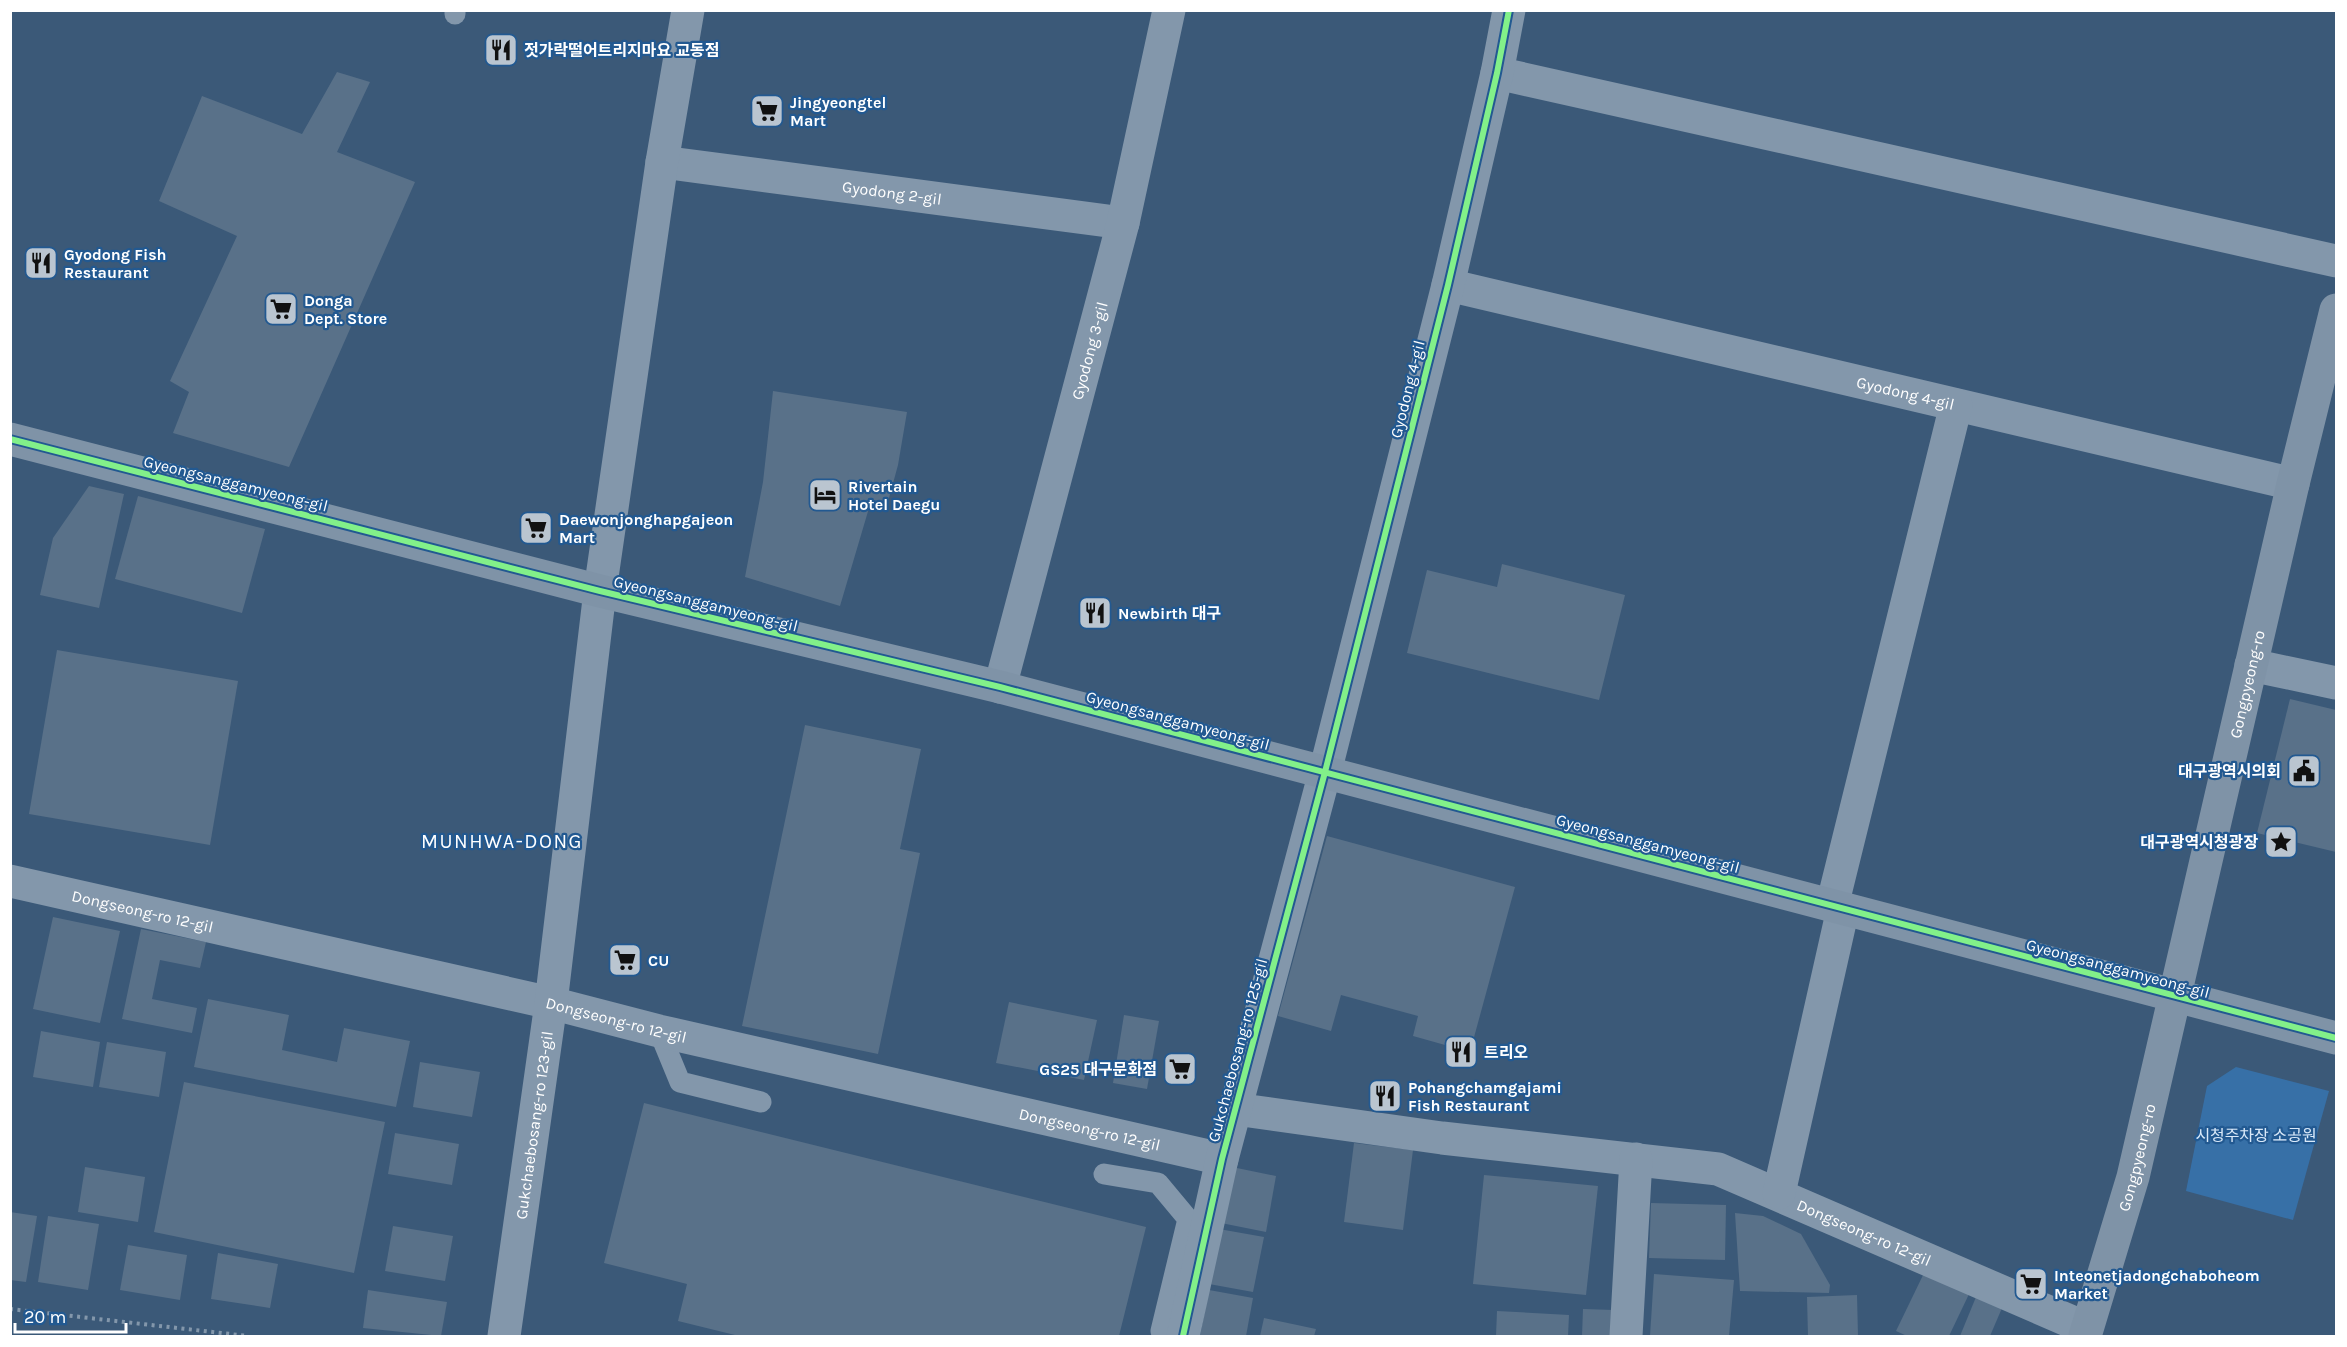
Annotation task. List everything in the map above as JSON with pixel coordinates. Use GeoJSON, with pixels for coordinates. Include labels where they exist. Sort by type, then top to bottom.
{"type":"FeatureCollection","features":[{"type":"Feature","properties":{"kind":"street"},"geometry":{"type":"LineString","coordinates":[[600,591],[662,162],[688,10]]}},
{"type":"Feature","properties":{"kind":"street","name":"Gyodong 4-gil"},"geometry":{"type":"LineString","coordinates":[[1325,772],[1448,285],[1497,73],[1509,10]]}},
{"type":"Feature","properties":{"kind":"street","name":"Gyodong 3-gil"},"geometry":{"type":"LineString","coordinates":[[1000,687],[1123,224],[1169,11]]}},
{"type":"Feature","properties":{"kind":"street"},"geometry":{"type":"LineString","coordinates":[[1497,73],[2337,261]]}},
{"type":"Feature","properties":{"kind":"street","name":"Gyodong 2-gil"},"geometry":{"type":"LineString","coordinates":[[662,162],[1123,224]]}},
{"type":"Feature","properties":{"kind":"street","name":"Gyodong 4-gil"},"geometry":{"type":"LineString","coordinates":[[1448,285],[2293,484]]}},
{"type":"Feature","properties":{"kind":"street","name":"Gongpyeong-ro"},"geometry":{"type":"LineString","coordinates":[[2086,1332],[2133,1177],[2293,484],[2337,310]]}},
{"type":"Feature","properties":{"kind":"street"},"geometry":{"type":"LineString","coordinates":[[1779,1193],[1837,907],[1956,405]]}},
{"type":"Feature","properties":{"kind":"street","name":"Gyeongsanggamyeong-gil"},"geometry":{"type":"LineString","coordinates":[[10,439],[600,591],[1000,687],[2337,1038]]}},
{"type":"Feature","properties":{"kind":"street","name":"Gukchaebosang-ro 123-gil"},"geometry":{"type":"LineString","coordinates":[[504,1336],[551,1003],[600,591]]}},
{"type":"Feature","properties":{"kind":"street"},"geometry":{"type":"LineString","coordinates":[[2251,665],[2337,683]]}},
{"type":"Feature","properties":{"kind":"street","name":"Gukchaebosang-ro 125-gil"},"geometry":{"type":"LineString","coordinates":[[1183,1336],[1222,1159],[1325,772]]}},
{"type":"Feature","properties":{"kind":"street","name":"Dongseong-ro 12-gil"},"geometry":{"type":"LineString","coordinates":[[10,881],[551,1003],[659,1031],[1222,1159]]}},
{"type":"Feature","properties":{"kind":"street","name":"Dongseong-ro 12-gil"},"geometry":{"type":"LineString","coordinates":[[1235,1109],[1442,1138],[1718,1169],[1779,1193],[2086,1332]]}},
{"type":"Feature","properties":{"kind":"street"},"geometry":{"type":"LineString","coordinates":[[1626,1336],[1636,1159]]}},
{"type":"Feature","properties":{"kind":"lane"},"geometry":{"type":"LineString","coordinates":[[659,1031],[680,1082],[761,1102]]}},
{"type":"Feature","properties":{"kind":"lane"},"geometry":{"type":"LineString","coordinates":[[1104,1174],[1158,1183],[1188,1219],[1161,1331],[1163,1336]]}},
{"type":"Feature","properties":{"kind":"path"},"geometry":{"type":"LineString","coordinates":[[10,1309],[248,1336]]}},
{"type":"Feature","properties":{"kind":"green space","name":"시청주차장 소공원"},"geometry":{"type":"Polygon","coordinates":[[[2236,1067],[2329,1091],[2293,1220],[2186,1191],[2207,1086],[2236,1067]]]}},
{"type":"Feature","properties":{"kind":"building","name":"Donga Dept. Store"},"geometry":{"type":"Polygon","coordinates":[[[337,72],[370,82],[337,152],[415,182],[289,467],[173,433],[189,392],[170,381],[237,236],[159,201],[202,96],[302,134],[337,72]]]}},
{"type":"Feature","properties":{"kind":"building","name":"Rivertain Hotel Daegu"},"geometry":{"type":"Polygon","coordinates":[[[773,391],[907,412],[898,465],[886,509],[869,508],[840,606],[745,577],[763,482],[773,391]]]}},
{"type":"Feature","properties":{"kind":"building"},"geometry":{"type":"Polygon","coordinates":[[[89,486],[124,494],[99,608],[40,595],[53,538],[89,486]]]}},
{"type":"Feature","properties":{"kind":"building"},"geometry":{"type":"Polygon","coordinates":[[[138,496],[265,529],[242,613],[115,579],[138,496]]]}},
{"type":"Feature","properties":{"kind":"building"},"geometry":{"type":"Polygon","coordinates":[[[1502,564],[1625,595],[1599,700],[1407,653],[1427,570],[1497,587],[1502,564]]]}},
{"type":"Feature","properties":{"kind":"building"},"geometry":{"type":"Polygon","coordinates":[[[57,650],[238,681],[210,845],[29,814],[57,650]]]}},
{"type":"Feature","properties":{"kind":"building","name":"대구광역시의회"},"geometry":{"type":"Polygon","coordinates":[[[2290,699],[2336,710],[2336,852],[2257,833],[2290,699]]]}},
{"type":"Feature","properties":{"kind":"building"},"geometry":{"type":"Polygon","coordinates":[[[805,725],[921,749],[900,849],[920,853],[878,1054],[742,1026],[805,725]]]}},
{"type":"Feature","properties":{"kind":"building"},"geometry":{"type":"Polygon","coordinates":[[[1327,836],[1515,887],[1470,1052],[1413,1036],[1418,1016],[1341,995],[1331,1031],[1278,1016],[1327,836]]]}},
{"type":"Feature","properties":{"kind":"building"},"geometry":{"type":"Polygon","coordinates":[[[53,917],[120,931],[100,1023],[33,1009],[53,917]]]}},
{"type":"Feature","properties":{"kind":"building"},"geometry":{"type":"Polygon","coordinates":[[[141,929],[206,942],[200,968],[160,960],[152,999],[197,1008],[192,1033],[122,1019],[141,929]]]}},
{"type":"Feature","properties":{"kind":"building"},"geometry":{"type":"Polygon","coordinates":[[[208,999],[289,1015],[282,1050],[337,1062],[344,1028],[410,1041],[396,1107],[194,1067],[208,999]]]}},
{"type":"Feature","properties":{"kind":"building"},"geometry":{"type":"Polygon","coordinates":[[[1009,1002],[1097,1020],[1084,1080],[996,1063],[1009,1002]]]}},
{"type":"Feature","properties":{"kind":"building"},"geometry":{"type":"Polygon","coordinates":[[[1124,1015],[1159,1021],[1147,1089],[1113,1083],[1124,1015]]]}},
{"type":"Feature","properties":{"kind":"building"},"geometry":{"type":"Polygon","coordinates":[[[41,1031],[100,1042],[93,1087],[33,1077],[41,1031]]]}},
{"type":"Feature","properties":{"kind":"building"},"geometry":{"type":"Polygon","coordinates":[[[107,1042],[166,1052],[159,1097],[99,1087],[107,1042]]]}},
{"type":"Feature","properties":{"kind":"building"},"geometry":{"type":"Polygon","coordinates":[[[420,1062],[480,1072],[472,1117],[413,1107],[420,1062]]]}},
{"type":"Feature","properties":{"kind":"building"},"geometry":{"type":"Polygon","coordinates":[[[184,1082],[385,1122],[354,1273],[154,1232],[184,1082]]]}},
{"type":"Feature","properties":{"kind":"building"},"geometry":{"type":"Polygon","coordinates":[[[644,1103],[1146,1227],[1119,1336],[739,1336],[678,1321],[687,1284],[604,1263],[644,1103]]]}},
{"type":"Feature","properties":{"kind":"building"},"geometry":{"type":"Polygon","coordinates":[[[395,1133],[459,1144],[452,1185],[388,1174],[395,1133]]]}},
{"type":"Feature","properties":{"kind":"building"},"geometry":{"type":"Polygon","coordinates":[[[1354,1143],[1413,1150],[1403,1230],[1344,1222],[1354,1143]]]}},
{"type":"Feature","properties":{"kind":"building"},"geometry":{"type":"Polygon","coordinates":[[[85,1167],[145,1177],[138,1222],[78,1212],[85,1167]]]}},
{"type":"Feature","properties":{"kind":"building"},"geometry":{"type":"Polygon","coordinates":[[[1232,1167],[1276,1176],[1266,1232],[1221,1223],[1232,1167]]]}},
{"type":"Feature","properties":{"kind":"building"},"geometry":{"type":"Polygon","coordinates":[[[1484,1175],[1598,1186],[1586,1295],[1473,1284],[1484,1175]]]}},
{"type":"Feature","properties":{"kind":"building"},"geometry":{"type":"Polygon","coordinates":[[[1651,1203],[1726,1205],[1725,1260],[1649,1258],[1651,1203]]]}},
{"type":"Feature","properties":{"kind":"building"},"geometry":{"type":"Polygon","coordinates":[[[10,1212],[37,1216],[26,1282],[10,1280],[10,1212]]]}},
{"type":"Feature","properties":{"kind":"building"},"geometry":{"type":"Polygon","coordinates":[[[1735,1213],[1763,1216],[1801,1234],[1830,1285],[1829,1293],[1740,1291],[1735,1213]]]}},
{"type":"Feature","properties":{"kind":"building"},"geometry":{"type":"Polygon","coordinates":[[[48,1216],[99,1224],[88,1290],[38,1282],[48,1216]]]}},
{"type":"Feature","properties":{"kind":"building"},"geometry":{"type":"Polygon","coordinates":[[[393,1226],[453,1236],[445,1281],[385,1271],[393,1226]]]}},
{"type":"Feature","properties":{"kind":"building"},"geometry":{"type":"Polygon","coordinates":[[[1219,1229],[1264,1237],[1253,1292],[1209,1284],[1219,1229]]]}},
{"type":"Feature","properties":{"kind":"building"},"geometry":{"type":"Polygon","coordinates":[[[128,1245],[187,1255],[180,1300],[120,1290],[128,1245]]]}},
{"type":"Feature","properties":{"kind":"building"},"geometry":{"type":"Polygon","coordinates":[[[218,1253],[278,1264],[270,1308],[211,1299],[218,1253]]]}},
{"type":"Feature","properties":{"kind":"building"},"geometry":{"type":"Polygon","coordinates":[[[1925,1271],[1970,1292],[1949,1336],[1907,1336],[1896,1331],[1925,1271]]]}},
{"type":"Feature","properties":{"kind":"building"},"geometry":{"type":"Polygon","coordinates":[[[1654,1274],[1734,1280],[1729,1336],[1650,1336],[1654,1274]]]}},
{"type":"Feature","properties":{"kind":"building"},"geometry":{"type":"Polygon","coordinates":[[[368,1290],[447,1302],[441,1336],[363,1328],[368,1290]]]}},
{"type":"Feature","properties":{"kind":"building"},"geometry":{"type":"Polygon","coordinates":[[[1209,1290],[1253,1298],[1246,1336],[1200,1336],[1209,1290]]]}},
{"type":"Feature","properties":{"kind":"building"},"geometry":{"type":"Polygon","coordinates":[[[1857,1295],[1858,1336],[1808,1336],[1807,1297],[1857,1295]]]}},
{"type":"Feature","properties":{"kind":"building"},"geometry":{"type":"Polygon","coordinates":[[[1976,1297],[2002,1308],[1990,1336],[1960,1336],[1976,1297]]]}},
{"type":"Feature","properties":{"kind":"building"},"geometry":{"type":"Polygon","coordinates":[[[1583,1309],[1614,1310],[1612,1336],[1582,1336],[1583,1309]]]}},
{"type":"Feature","properties":{"kind":"building"},"geometry":{"type":"Polygon","coordinates":[[[1497,1311],[1569,1315],[1568,1336],[1496,1336],[1497,1311]]]}},
{"type":"Feature","properties":{"kind":"building"},"geometry":{"type":"Polygon","coordinates":[[[1264,1318],[1316,1329],[1314,1336],[1260,1336],[1264,1318]]]}},
{"type":"Feature","properties":{"kind":"cycle path"},"geometry":{"type":"LineString","coordinates":[[1183,1336],[1222,1159],[1325,772],[1448,285],[1497,73],[1509,10]]}},
{"type":"Feature","properties":{"kind":"cycle path"},"geometry":{"type":"LineString","coordinates":[[10,439],[600,591],[1000,687],[2336,1038]]}},
{"type":"Feature","properties":{"kind":"place","name":"젓가락떨어트리지마요 교동점"},"geometry":{"type":"Point","coordinates":[501,50]}},
{"type":"Feature","properties":{"kind":"place","name":"Jingyeongtel Mart"},"geometry":{"type":"Point","coordinates":[767,111]}},
{"type":"Feature","properties":{"kind":"place","name":"Gyodong Fish Restaurant"},"geometry":{"type":"Point","coordinates":[41,263]}},
{"type":"Feature","properties":{"kind":"place","name":"Donga Dept. Store"},"geometry":{"type":"Point","coordinates":[281,309]}},
{"type":"Feature","properties":{"kind":"place","name":"Rivertain Hotel Daegu"},"geometry":{"type":"Point","coordinates":[825,495]}},
{"type":"Feature","properties":{"kind":"place","name":"Daewonjonghapgajeon Mart"},"geometry":{"type":"Point","coordinates":[536,528]}},
{"type":"Feature","properties":{"kind":"place","name":"Newbirth 대구"},"geometry":{"type":"Point","coordinates":[1095,613]}},
{"type":"Feature","properties":{"kind":"place","name":"대구광역시의회"},"geometry":{"type":"Point","coordinates":[2304,771]}},
{"type":"Feature","properties":{"kind":"place","name":"대구광역시청광장"},"geometry":{"type":"Point","coordinates":[2281,842]}},
{"type":"Feature","properties":{"kind":"place","name":"CU"},"geometry":{"type":"Point","coordinates":[625,960]}},
{"type":"Feature","properties":{"kind":"place","name":"트리오"},"geometry":{"type":"Point","coordinates":[1461,1052]}},
{"type":"Feature","properties":{"kind":"place","name":"GS25 대구문화점"},"geometry":{"type":"Point","coordinates":[1180,1069]}},
{"type":"Feature","properties":{"kind":"place","name":"Pohangchamgajami Fish Restaurant"},"geometry":{"type":"Point","coordinates":[1385,1096]}},
{"type":"Feature","properties":{"kind":"place","name":"Inteonetjadongchaboheom Market"},"geometry":{"type":"Point","coordinates":[2031,1284]}},
{"type":"Feature","properties":{"kind":"district","name":"MUNHWA-DONG"},"geometry":{"type":"Point","coordinates":[502,841]}}]}
